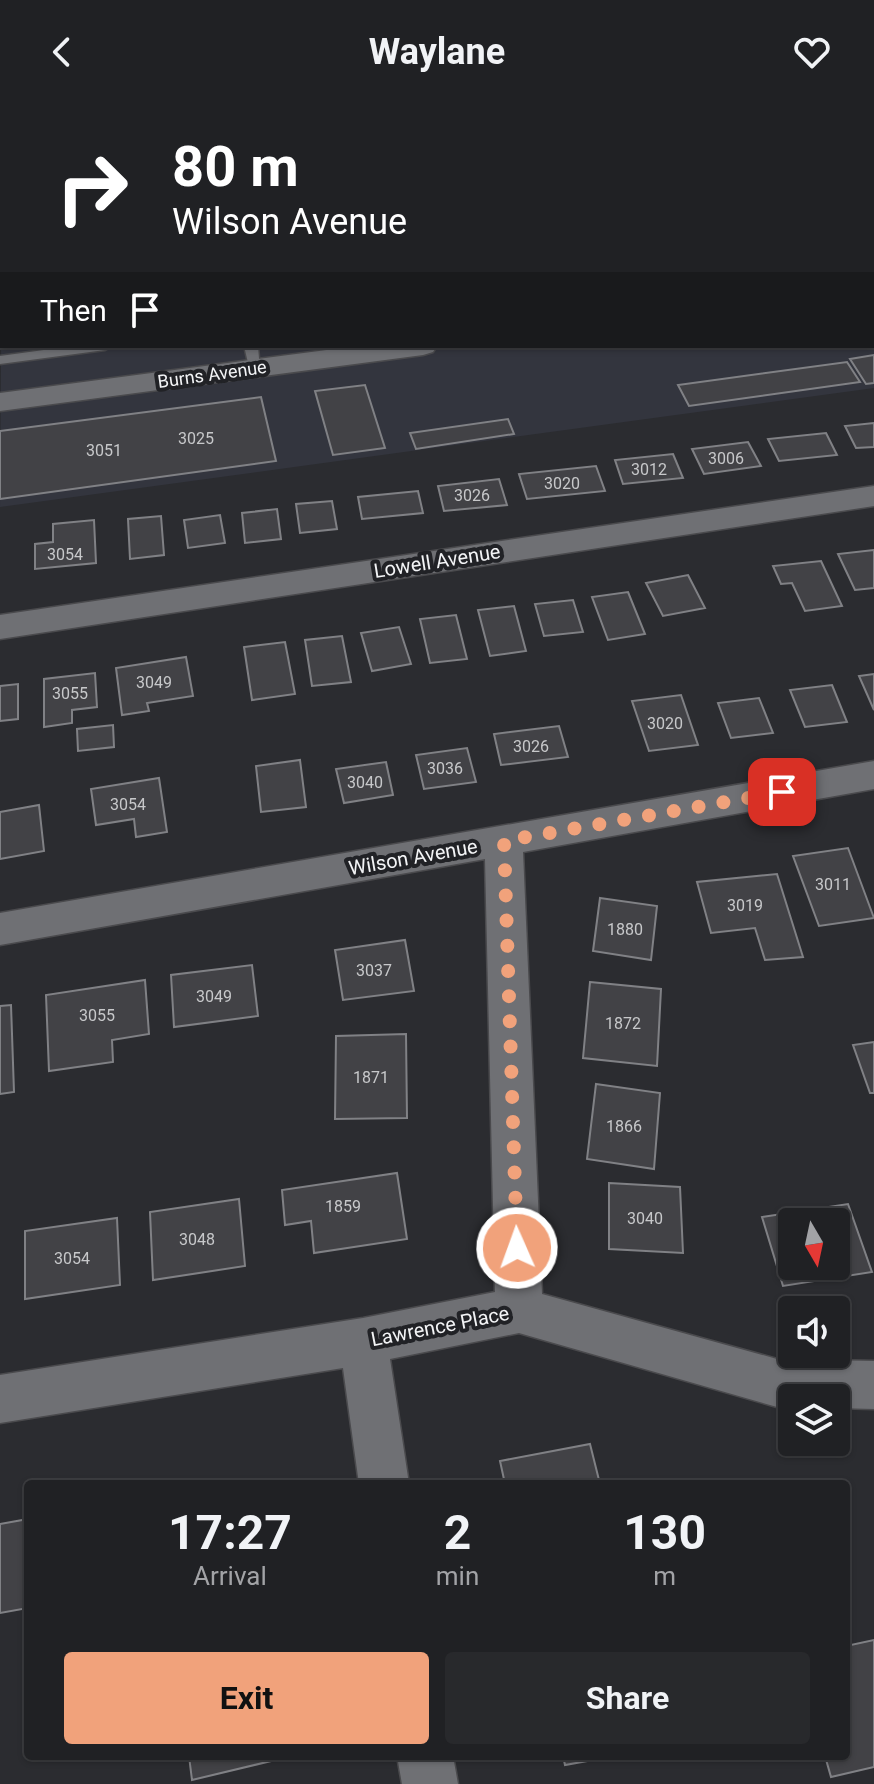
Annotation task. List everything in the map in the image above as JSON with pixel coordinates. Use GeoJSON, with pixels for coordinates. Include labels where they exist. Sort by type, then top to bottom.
{"type":"FeatureCollection","features":[{"type":"Feature","properties":{"kind":"street","name":"Burns Avenue"},"geometry":{"type":"LineString","coordinates":[[0,402],[253,357],[391,348]]}},
{"type":"Feature","properties":{"kind":"street","name":"Lowell Avenue"},"geometry":{"type":"LineString","coordinates":[[0,627],[874,496]]}},
{"type":"Feature","properties":{"kind":"street","name":"Wilson Avenue"},"geometry":{"type":"LineString","coordinates":[[0,929],[874,775]]}},
{"type":"Feature","properties":{"kind":"street"},"geometry":{"type":"LineString","coordinates":[[504,841],[519,1310]]}},
{"type":"Feature","properties":{"kind":"street","name":"Lawrence Place"},"geometry":{"type":"LineString","coordinates":[[0,1399],[363,1341],[519,1310],[777,1383],[874,1385]]}},
{"type":"Feature","properties":{"kind":"street"},"geometry":{"type":"LineString","coordinates":[[363,1341],[383,1480]]}},
{"type":"Feature","properties":{"kind":"street"},"geometry":{"type":"LineString","coordinates":[[426,1760],[430,1784]]}},
{"type":"Feature","properties":{"kind":"lane"},"geometry":{"type":"LineString","coordinates":[[0,360],[68,349]]}},
{"type":"Feature","properties":{"kind":"shaded area"},"geometry":{"type":"Polygon","coordinates":[[[1,348],[874,348],[874,388],[0,507],[1,348]]]}},
{"type":"Feature","properties":{"kind":"building"},"geometry":{"type":"Polygon","coordinates":[[[874,355],[874,383],[866,384],[850,359],[874,355]]]}},
{"type":"Feature","properties":{"kind":"building"},"geometry":{"type":"Polygon","coordinates":[[[847,362],[860,382],[689,406],[678,385],[847,362]]]}},
{"type":"Feature","properties":{"kind":"building"},"geometry":{"type":"Polygon","coordinates":[[[365,385],[385,448],[333,455],[315,391],[365,385]]]}},
{"type":"Feature","properties":{"kind":"building"},"geometry":{"type":"Polygon","coordinates":[[[261,397],[276,461],[0,499],[0,431],[261,397]]]}},
{"type":"Feature","properties":{"kind":"building"},"geometry":{"type":"Polygon","coordinates":[[[508,419],[514,434],[416,449],[410,433],[508,419]]]}},
{"type":"Feature","properties":{"kind":"building"},"geometry":{"type":"Polygon","coordinates":[[[874,423],[874,447],[856,448],[845,426],[874,423]]]}},
{"type":"Feature","properties":{"kind":"building"},"geometry":{"type":"Polygon","coordinates":[[[826,433],[837,455],[779,461],[768,439],[826,433]]]}},
{"type":"Feature","properties":{"kind":"building"},"geometry":{"type":"Polygon","coordinates":[[[748,442],[761,466],[704,474],[692,449],[748,442]]]}},
{"type":"Feature","properties":{"kind":"building"},"geometry":{"type":"Polygon","coordinates":[[[673,454],[683,478],[623,484],[615,460],[673,454]]]}},
{"type":"Feature","properties":{"kind":"building"},"geometry":{"type":"Polygon","coordinates":[[[596,466],[605,491],[527,499],[519,474],[596,466]]]}},
{"type":"Feature","properties":{"kind":"building"},"geometry":{"type":"Polygon","coordinates":[[[499,479],[507,505],[444,511],[438,486],[499,479]]]}},
{"type":"Feature","properties":{"kind":"building"},"geometry":{"type":"Polygon","coordinates":[[[418,491],[423,513],[362,519],[358,497],[418,491]]]}},
{"type":"Feature","properties":{"kind":"building"},"geometry":{"type":"Polygon","coordinates":[[[332,501],[337,529],[300,533],[296,504],[332,501]]]}},
{"type":"Feature","properties":{"kind":"building"},"geometry":{"type":"Polygon","coordinates":[[[277,509],[281,539],[245,543],[242,513],[277,509]]]}},
{"type":"Feature","properties":{"kind":"building"},"geometry":{"type":"Polygon","coordinates":[[[220,515],[225,543],[188,548],[184,520],[220,515]]]}},
{"type":"Feature","properties":{"kind":"building"},"geometry":{"type":"Polygon","coordinates":[[[161,516],[164,555],[130,559],[128,519],[161,516]]]}},
{"type":"Feature","properties":{"kind":"building"},"geometry":{"type":"Polygon","coordinates":[[[94,520],[96,563],[35,569],[35,544],[53,542],[53,524],[94,520]]]}},
{"type":"Feature","properties":{"kind":"building"},"geometry":{"type":"Polygon","coordinates":[[[874,550],[874,588],[855,590],[838,554],[874,550]]]}},
{"type":"Feature","properties":{"kind":"building"},"geometry":{"type":"Polygon","coordinates":[[[821,561],[842,606],[805,611],[792,583],[781,584],[773,566],[821,561]]]}},
{"type":"Feature","properties":{"kind":"building"},"geometry":{"type":"Polygon","coordinates":[[[688,575],[705,608],[663,616],[646,583],[688,575]]]}},
{"type":"Feature","properties":{"kind":"building"},"geometry":{"type":"Polygon","coordinates":[[[628,592],[645,634],[608,640],[592,597],[628,592]]]}},
{"type":"Feature","properties":{"kind":"building"},"geometry":{"type":"Polygon","coordinates":[[[573,600],[583,632],[544,636],[535,604],[573,600]]]}},
{"type":"Feature","properties":{"kind":"building"},"geometry":{"type":"Polygon","coordinates":[[[514,606],[526,651],[490,656],[478,610],[514,606]]]}},
{"type":"Feature","properties":{"kind":"building"},"geometry":{"type":"Polygon","coordinates":[[[456,615],[467,659],[430,663],[420,619],[456,615]]]}},
{"type":"Feature","properties":{"kind":"building"},"geometry":{"type":"Polygon","coordinates":[[[399,627],[411,664],[372,671],[361,633],[399,627]]]}},
{"type":"Feature","properties":{"kind":"building"},"geometry":{"type":"Polygon","coordinates":[[[342,636],[351,682],[312,686],[305,640],[342,636]]]}},
{"type":"Feature","properties":{"kind":"building"},"geometry":{"type":"Polygon","coordinates":[[[285,642],[295,694],[252,700],[244,647],[285,642]]]}},
{"type":"Feature","properties":{"kind":"building"},"geometry":{"type":"Polygon","coordinates":[[[186,657],[193,696],[147,703],[149,711],[122,715],[116,668],[186,657]]]}},
{"type":"Feature","properties":{"kind":"building"},"geometry":{"type":"Polygon","coordinates":[[[95,673],[97,707],[72,710],[72,723],[44,727],[44,679],[95,673]]]}},
{"type":"Feature","properties":{"kind":"building"},"geometry":{"type":"Polygon","coordinates":[[[874,674],[874,710],[859,676],[874,674]]]}},
{"type":"Feature","properties":{"kind":"building"},"geometry":{"type":"Polygon","coordinates":[[[18,684],[18,719],[0,721],[0,686],[18,684]]]}},
{"type":"Feature","properties":{"kind":"building"},"geometry":{"type":"Polygon","coordinates":[[[832,685],[847,722],[805,727],[790,690],[832,685]]]}},
{"type":"Feature","properties":{"kind":"building"},"geometry":{"type":"Polygon","coordinates":[[[681,695],[698,745],[649,751],[632,701],[681,695]]]}},
{"type":"Feature","properties":{"kind":"building"},"geometry":{"type":"Polygon","coordinates":[[[759,698],[773,733],[731,738],[718,703],[759,698]]]}},
{"type":"Feature","properties":{"kind":"building"},"geometry":{"type":"Polygon","coordinates":[[[113,725],[114,747],[78,751],[77,729],[113,725]]]}},
{"type":"Feature","properties":{"kind":"building"},"geometry":{"type":"Polygon","coordinates":[[[559,726],[568,757],[501,765],[494,734],[559,726]]]}},
{"type":"Feature","properties":{"kind":"building"},"geometry":{"type":"Polygon","coordinates":[[[467,748],[476,782],[424,789],[416,755],[467,748]]]}},
{"type":"Feature","properties":{"kind":"building"},"geometry":{"type":"Polygon","coordinates":[[[300,760],[306,807],[261,812],[256,766],[300,760]]]}},
{"type":"Feature","properties":{"kind":"building"},"geometry":{"type":"Polygon","coordinates":[[[386,762],[393,795],[344,803],[336,769],[386,762]]]}},
{"type":"Feature","properties":{"kind":"building"},"geometry":{"type":"Polygon","coordinates":[[[159,778],[167,832],[136,837],[134,819],[96,825],[91,789],[159,778]]]}},
{"type":"Feature","properties":{"kind":"building"},"geometry":{"type":"Polygon","coordinates":[[[39,805],[44,851],[0,859],[0,812],[39,805]]]}},
{"type":"Feature","properties":{"kind":"building"},"geometry":{"type":"Polygon","coordinates":[[[848,848],[874,918],[819,926],[793,856],[848,848]]]}},
{"type":"Feature","properties":{"kind":"building"},"geometry":{"type":"Polygon","coordinates":[[[777,874],[803,957],[765,960],[755,928],[711,933],[697,882],[777,874]]]}},
{"type":"Feature","properties":{"kind":"building"},"geometry":{"type":"Polygon","coordinates":[[[600,898],[657,906],[651,960],[593,951],[600,898]]]}},
{"type":"Feature","properties":{"kind":"building"},"geometry":{"type":"Polygon","coordinates":[[[405,940],[414,991],[343,1000],[335,950],[405,940]]]}},
{"type":"Feature","properties":{"kind":"building"},"geometry":{"type":"Polygon","coordinates":[[[252,965],[258,1016],[174,1027],[171,975],[252,965]]]}},
{"type":"Feature","properties":{"kind":"building"},"geometry":{"type":"Polygon","coordinates":[[[145,980],[149,1034],[112,1040],[113,1062],[49,1071],[46,995],[145,980]]]}},
{"type":"Feature","properties":{"kind":"building"},"geometry":{"type":"Polygon","coordinates":[[[590,982],[661,989],[657,1066],[583,1058],[590,982]]]}},
{"type":"Feature","properties":{"kind":"building"},"geometry":{"type":"Polygon","coordinates":[[[11,1005],[14,1092],[0,1094],[0,1006],[11,1005]]]}},
{"type":"Feature","properties":{"kind":"building"},"geometry":{"type":"Polygon","coordinates":[[[406,1034],[407,1118],[335,1119],[336,1036],[406,1034]]]}},
{"type":"Feature","properties":{"kind":"building"},"geometry":{"type":"Polygon","coordinates":[[[874,1042],[874,1093],[870,1093],[853,1045],[874,1042]]]}},
{"type":"Feature","properties":{"kind":"building"},"geometry":{"type":"Polygon","coordinates":[[[596,1084],[660,1093],[654,1169],[587,1159],[596,1084]]]}},
{"type":"Feature","properties":{"kind":"building"},"geometry":{"type":"Polygon","coordinates":[[[397,1173],[407,1239],[314,1253],[311,1221],[285,1225],[282,1190],[397,1173]]]}},
{"type":"Feature","properties":{"kind":"building"},"geometry":{"type":"Polygon","coordinates":[[[609,1183],[680,1187],[683,1253],[609,1249],[609,1183]]]}},
{"type":"Feature","properties":{"kind":"building"},"geometry":{"type":"Polygon","coordinates":[[[239,1199],[245,1266],[153,1280],[150,1212],[239,1199]]]}},
{"type":"Feature","properties":{"kind":"building"},"geometry":{"type":"Polygon","coordinates":[[[848,1204],[849,1208],[822,1208],[848,1204]]]}},
{"type":"Feature","properties":{"kind":"building"},"geometry":{"type":"Polygon","coordinates":[[[850,1210],[872,1272],[850,1275],[850,1210]]]}},
{"type":"Feature","properties":{"kind":"building"},"geometry":{"type":"Polygon","coordinates":[[[778,1215],[778,1270],[762,1217],[778,1215]]]}},
{"type":"Feature","properties":{"kind":"building"},"geometry":{"type":"Polygon","coordinates":[[[117,1218],[120,1285],[25,1299],[25,1231],[117,1218]]]}},
{"type":"Feature","properties":{"kind":"building"},"geometry":{"type":"Polygon","coordinates":[[[781,1280],[821,1280],[783,1286],[781,1280]]]}},
{"type":"Feature","properties":{"kind":"building"},"geometry":{"type":"Polygon","coordinates":[[[590,1444],[599,1480],[504,1480],[500,1461],[590,1444]]]}},
{"type":"Feature","properties":{"kind":"building"},"geometry":{"type":"Polygon","coordinates":[[[24,1520],[24,1609],[0,1613],[0,1524],[24,1520]]]}},
{"type":"Feature","properties":{"kind":"building"},"geometry":{"type":"Polygon","coordinates":[[[874,1640],[874,1767],[831,1777],[826,1760],[850,1760],[850,1645],[874,1640]]]}},
{"type":"Feature","properties":{"kind":"building"},"geometry":{"type":"Polygon","coordinates":[[[190,1760],[275,1760],[192,1780],[190,1760]]]}},
{"type":"Feature","properties":{"kind":"building"},"geometry":{"type":"Polygon","coordinates":[[[564,1760],[593,1760],[565,1765],[564,1760]]]}},
{"type":"Feature","properties":{"kind":"route"},"geometry":{"type":"LineString","coordinates":[[517,1248],[504,841],[782,792]]}}]}
